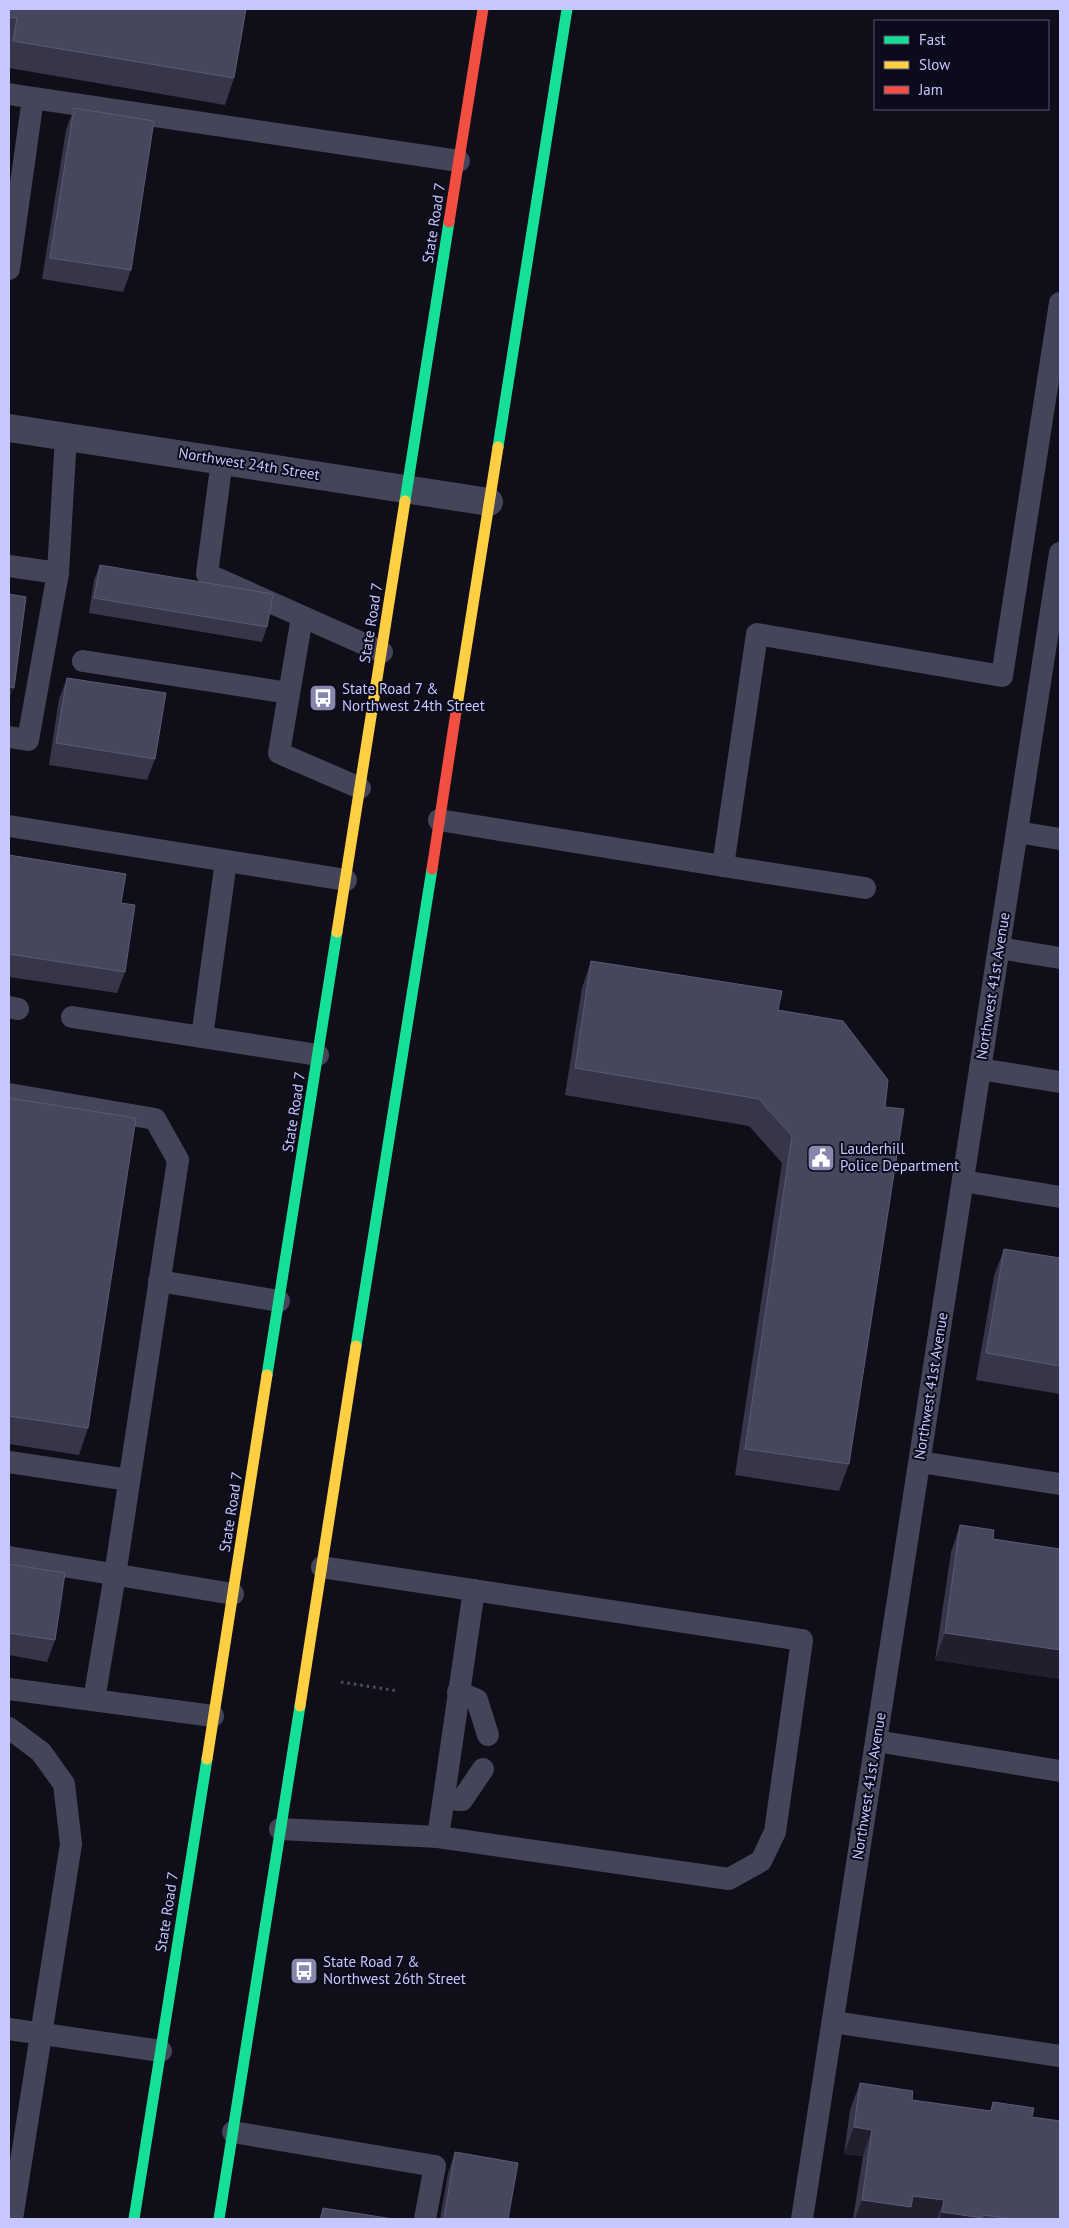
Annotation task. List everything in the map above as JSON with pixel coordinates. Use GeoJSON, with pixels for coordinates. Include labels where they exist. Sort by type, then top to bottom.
{"type":"FeatureCollection","features":[{"type":"Feature","properties":{"kind":"main road","name":"State Road 7"},"geometry":{"type":"LineString","coordinates":[[134,2219],[483,9]]}},
{"type":"Feature","properties":{"kind":"main road"},"geometry":{"type":"LineString","coordinates":[[219,2219],[567,9]]}},
{"type":"Feature","properties":{"kind":"street","name":"Northwest 24th Street"},"geometry":{"type":"LineString","coordinates":[[9,428],[489,502]]}},
{"type":"Feature","properties":{"kind":"lane"},"geometry":{"type":"LineString","coordinates":[[9,94],[459,161]]}},
{"type":"Feature","properties":{"kind":"lane"},"geometry":{"type":"LineString","coordinates":[[9,269],[33,98]]}},
{"type":"Feature","properties":{"kind":"lane"},"geometry":{"type":"LineString","coordinates":[[723,866],[757,634],[1002,676],[1060,303]]}},
{"type":"Feature","properties":{"kind":"lane"},"geometry":{"type":"LineString","coordinates":[[9,737],[28,740],[58,572],[66,436]]}},
{"type":"Feature","properties":{"kind":"lane"},"geometry":{"type":"LineString","coordinates":[[222,460],[207,574],[382,652]]}},
{"type":"Feature","properties":{"kind":"lane","name":"Northwest 41st Avenue"},"geometry":{"type":"LineString","coordinates":[[802,2219],[1060,553]]}},
{"type":"Feature","properties":{"kind":"lane"},"geometry":{"type":"LineString","coordinates":[[9,566],[58,572]]}},
{"type":"Feature","properties":{"kind":"lane"},"geometry":{"type":"LineString","coordinates":[[302,617],[279,753],[360,788]]}},
{"type":"Feature","properties":{"kind":"lane"},"geometry":{"type":"LineString","coordinates":[[83,661],[289,693]]}},
{"type":"Feature","properties":{"kind":"lane"},"geometry":{"type":"LineString","coordinates":[[439,820],[865,888]]}},
{"type":"Feature","properties":{"kind":"lane"},"geometry":{"type":"LineString","coordinates":[[9,826],[346,880]]}},
{"type":"Feature","properties":{"kind":"lane"},"geometry":{"type":"LineString","coordinates":[[1017,832],[1060,839]]}},
{"type":"Feature","properties":{"kind":"lane"},"geometry":{"type":"LineString","coordinates":[[202,1037],[226,861]]}},
{"type":"Feature","properties":{"kind":"lane"},"geometry":{"type":"LineString","coordinates":[[999,948],[1060,958]]}},
{"type":"Feature","properties":{"kind":"lane"},"geometry":{"type":"LineString","coordinates":[[72,1017],[318,1055]]}},
{"type":"Feature","properties":{"kind":"lane"},"geometry":{"type":"LineString","coordinates":[[980,1069],[1060,1082]]}},
{"type":"Feature","properties":{"kind":"lane"},"geometry":{"type":"LineString","coordinates":[[9,1094],[155,1119],[178,1160],[116,1575],[94,1700]]}},
{"type":"Feature","properties":{"kind":"lane"},"geometry":{"type":"LineString","coordinates":[[963,1181],[1060,1197]]}},
{"type":"Feature","properties":{"kind":"lane"},"geometry":{"type":"LineString","coordinates":[[159,1281],[279,1301]]}},
{"type":"Feature","properties":{"kind":"lane"},"geometry":{"type":"LineString","coordinates":[[9,1462],[129,1480]]}},
{"type":"Feature","properties":{"kind":"lane"},"geometry":{"type":"LineString","coordinates":[[920,1462],[1060,1484]]}},
{"type":"Feature","properties":{"kind":"lane"},"geometry":{"type":"LineString","coordinates":[[9,1557],[233,1594]]}},
{"type":"Feature","properties":{"kind":"lane"},"geometry":{"type":"LineString","coordinates":[[280,1830],[438,1836],[729,1878],[761,1861],[775,1832],[802,1640],[322,1567]]}},
{"type":"Feature","properties":{"kind":"lane"},"geometry":{"type":"LineString","coordinates":[[438,1836],[474,1590]]}},
{"type":"Feature","properties":{"kind":"lane"},"geometry":{"type":"LineString","coordinates":[[9,1689],[214,1716]]}},
{"type":"Feature","properties":{"kind":"lane"},"geometry":{"type":"LineString","coordinates":[[458,1692],[477,1700],[488,1735]]}},
{"type":"Feature","properties":{"kind":"lane"},"geometry":{"type":"LineString","coordinates":[[9,1728],[41,1752],[64,1784],[71,1844],[12,2219]]}},
{"type":"Feature","properties":{"kind":"lane"},"geometry":{"type":"LineString","coordinates":[[876,1741],[1060,1771]]}},
{"type":"Feature","properties":{"kind":"lane"},"geometry":{"type":"LineString","coordinates":[[444,1800],[462,1800],[483,1769]]}},
{"type":"Feature","properties":{"kind":"lane"},"geometry":{"type":"LineString","coordinates":[[833,2022],[1060,2056]]}},
{"type":"Feature","properties":{"kind":"lane"},"geometry":{"type":"LineString","coordinates":[[9,2030],[161,2051]]}},
{"type":"Feature","properties":{"kind":"lane"},"geometry":{"type":"LineString","coordinates":[[233,2132],[435,2166],[425,2219]]}},
{"type":"Feature","properties":{"kind":"path"},"geometry":{"type":"LineString","coordinates":[[341,1682],[398,1691]]}},
{"type":"Feature","properties":{"kind":"building"},"geometry":{"type":"Polygon","coordinates":[[[9,9],[246,9],[234,78],[13,41],[17,18],[9,17],[9,9]]]}},
{"type":"Feature","properties":{"kind":"building"},"geometry":{"type":"Polygon","coordinates":[[[74,108],[154,121],[131,270],[50,258],[74,108]]]}},
{"type":"Feature","properties":{"kind":"building"},"geometry":{"type":"Polygon","coordinates":[[[100,565],[273,594],[267,627],[94,598],[100,565]]]}},
{"type":"Feature","properties":{"kind":"building"},"geometry":{"type":"Polygon","coordinates":[[[9,594],[26,597],[14,688],[9,687],[9,594]]]}},
{"type":"Feature","properties":{"kind":"building"},"geometry":{"type":"Polygon","coordinates":[[[67,678],[166,693],[155,759],[56,743],[67,678]]]}},
{"type":"Feature","properties":{"kind":"building"},"geometry":{"type":"Polygon","coordinates":[[[9,855],[126,874],[121,903],[135,905],[125,972],[9,954],[9,855]]]}},
{"type":"Feature","properties":{"kind":"building"},"geometry":{"type":"Polygon","coordinates":[[[591,961],[782,991],[778,1010],[843,1021],[888,1080],[885,1107],[904,1109],[849,1464],[745,1449],[792,1136],[759,1099],[575,1068],[591,961]]]}},
{"type":"Feature","properties":{"kind":"building"},"geometry":{"type":"Polygon","coordinates":[[[9,1098],[136,1118],[88,1428],[9,1416],[9,1098]]]}},
{"type":"Feature","properties":{"kind":"building"},"geometry":{"type":"Polygon","coordinates":[[[1004,1249],[1060,1258],[1060,1366],[986,1353],[1004,1249]]]}},
{"type":"Feature","properties":{"kind":"building"},"geometry":{"type":"Polygon","coordinates":[[[960,1525],[994,1530],[993,1539],[1060,1549],[1060,1650],[945,1633],[960,1525]]]}},
{"type":"Feature","properties":{"kind":"building"},"geometry":{"type":"Polygon","coordinates":[[[9,1564],[65,1573],[55,1640],[9,1633],[9,1564]]]}},
{"type":"Feature","properties":{"kind":"building"},"geometry":{"type":"Polygon","coordinates":[[[860,2083],[913,2091],[912,2100],[991,2111],[993,2102],[1034,2108],[1032,2117],[1060,2121],[1060,2219],[1013,2219],[983,2215],[982,2218],[942,2212],[944,2200],[913,2196],[911,2207],[862,2200],[872,2130],[854,2127],[860,2083]]]}},
{"type":"Feature","properties":{"kind":"building"},"geometry":{"type":"Polygon","coordinates":[[[455,2152],[518,2163],[508,2219],[444,2219],[455,2152]]]}},
{"type":"Feature","properties":{"kind":"building"},"geometry":{"type":"Polygon","coordinates":[[[323,2208],[393,2219],[321,2219],[323,2208]]]}},
{"type":"Feature","properties":{"kind":"traffic: fast"},"geometry":{"type":"LineString","coordinates":[[498,447],[567,9]]}},
{"type":"Feature","properties":{"kind":"traffic: fast"},"geometry":{"type":"LineString","coordinates":[[405,501],[449,222]]}},
{"type":"Feature","properties":{"kind":"traffic: fast"},"geometry":{"type":"LineString","coordinates":[[356,1346],[432,869]]}},
{"type":"Feature","properties":{"kind":"traffic: fast"},"geometry":{"type":"LineString","coordinates":[[267,1375],[337,932]]}},
{"type":"Feature","properties":{"kind":"traffic: fast"},"geometry":{"type":"LineString","coordinates":[[219,2219],[300,1706]]}},
{"type":"Feature","properties":{"kind":"traffic: fast"},"geometry":{"type":"LineString","coordinates":[[134,2219],[207,1759]]}},
{"type":"Feature","properties":{"kind":"traffic: slow"},"geometry":{"type":"LineString","coordinates":[[456,712],[498,447]]}},
{"type":"Feature","properties":{"kind":"traffic: slow"},"geometry":{"type":"LineString","coordinates":[[337,932],[405,501]]}},
{"type":"Feature","properties":{"kind":"traffic: slow"},"geometry":{"type":"LineString","coordinates":[[300,1706],[356,1346]]}},
{"type":"Feature","properties":{"kind":"traffic: slow"},"geometry":{"type":"LineString","coordinates":[[207,1759],[267,1375]]}},
{"type":"Feature","properties":{"kind":"traffic: jam"},"geometry":{"type":"LineString","coordinates":[[449,222],[483,9]]}},
{"type":"Feature","properties":{"kind":"traffic: jam"},"geometry":{"type":"LineString","coordinates":[[432,869],[456,712]]}},
{"type":"Feature","properties":{"kind":"place","name":"State Road 7 & Northwest 24th Street"},"geometry":{"type":"Point","coordinates":[323,698]}},
{"type":"Feature","properties":{"kind":"place","name":"Lauderhill Police Department"},"geometry":{"type":"Point","coordinates":[821,1158]}},
{"type":"Feature","properties":{"kind":"place","name":"State Road 7 & Northwest 26th Street"},"geometry":{"type":"Point","coordinates":[304,1971]}}]}
